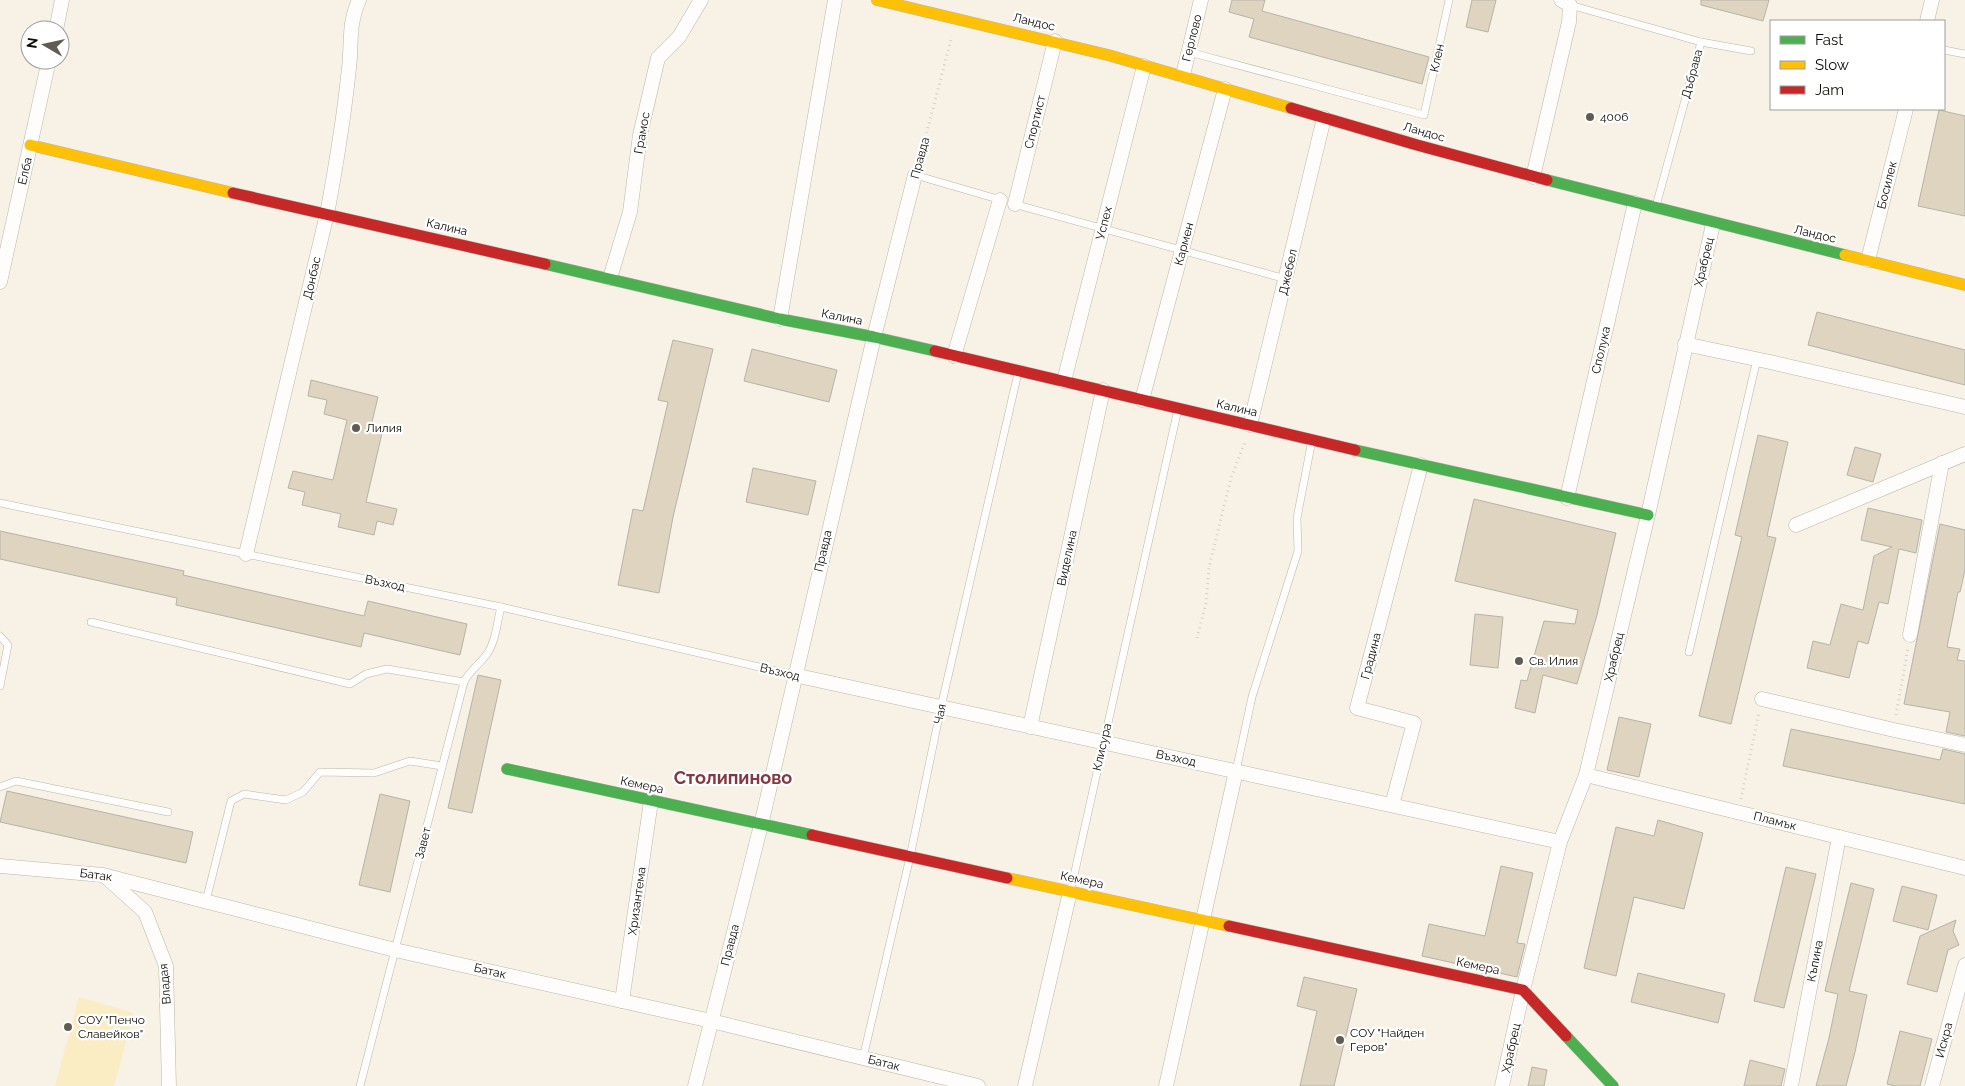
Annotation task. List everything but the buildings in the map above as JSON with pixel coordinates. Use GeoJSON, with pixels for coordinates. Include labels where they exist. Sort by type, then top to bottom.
{"type":"FeatureCollection","features":[{"type":"Feature","properties":{"kind":"street"},"geometry":{"type":"LineString","coordinates":[[58,20],[62,0]]}},
{"type":"Feature","properties":{"kind":"street","name":"Донбас"},"geometry":{"type":"LineString","coordinates":[[246,554],[327,214],[350,67],[352,16],[359,0]]}},
{"type":"Feature","properties":{"kind":"street","name":"Грамос"},"geometry":{"type":"LineString","coordinates":[[610,278],[630,212],[640,135],[658,58],[679,36],[701,0]]}},
{"type":"Feature","properties":{"kind":"street"},"geometry":{"type":"LineString","coordinates":[[780,319],[835,0]]}},
{"type":"Feature","properties":{"kind":"street","name":"Ландос"},"geometry":{"type":"LineString","coordinates":[[877,0],[1055,41],[1183,75],[1324,118],[1533,177],[1635,202],[1713,224],[1965,285]]}},
{"type":"Feature","properties":{"kind":"street","name":"Герлово"},"geometry":{"type":"LineString","coordinates":[[1183,75],[1202,0]]}},
{"type":"Feature","properties":{"kind":"street"},"geometry":{"type":"LineString","coordinates":[[1928,20],[1932,0]]}},
{"type":"Feature","properties":{"kind":"street"},"geometry":{"type":"LineString","coordinates":[[1533,177],[1569,22],[1566,2]]}},
{"type":"Feature","properties":{"kind":"street","name":"Спортист"},"geometry":{"type":"LineString","coordinates":[[1015,204],[1055,41]]}},
{"type":"Feature","properties":{"kind":"street","name":"Успех"},"geometry":{"type":"LineString","coordinates":[[1064,381],[1144,66]]}},
{"type":"Feature","properties":{"kind":"street","name":"Елба"},"geometry":{"type":"LineString","coordinates":[[0,282],[47,70]]}},
{"type":"Feature","properties":{"kind":"street","name":"Кармен"},"geometry":{"type":"LineString","coordinates":[[1142,400],[1225,89]]}},
{"type":"Feature","properties":{"kind":"street","name":"Босилек"},"geometry":{"type":"LineString","coordinates":[[1868,260],[1906,110]]}},
{"type":"Feature","properties":{"kind":"street","name":"Джебел"},"geometry":{"type":"LineString","coordinates":[[1250,425],[1324,118]]}},
{"type":"Feature","properties":{"kind":"street","name":"Калина"},"geometry":{"type":"LineString","coordinates":[[30,145],[610,278],[780,319],[874,337],[1312,440],[1648,516]]}},
{"type":"Feature","properties":{"kind":"street","name":"Правда"},"geometry":{"type":"LineString","coordinates":[[695,1086],[761,825],[794,675],[874,337],[915,175]]}},
{"type":"Feature","properties":{"kind":"street"},"geometry":{"type":"LineString","coordinates":[[954,356],[1000,200]]}},
{"type":"Feature","properties":{"kind":"street","name":"Сполука"},"geometry":{"type":"LineString","coordinates":[[1567,498],[1635,202]]}},
{"type":"Feature","properties":{"kind":"street","name":"Храбрец"},"geometry":{"type":"LineString","coordinates":[[1502,1086],[1523,990],[1560,842],[1586,774],[1648,516],[1713,224]]}},
{"type":"Feature","properties":{"kind":"street"},"geometry":{"type":"LineString","coordinates":[[1685,344],[1965,407]]}},
{"type":"Feature","properties":{"kind":"street","name":"Виделина"},"geometry":{"type":"LineString","coordinates":[[1030,726],[1103,390]]}},
{"type":"Feature","properties":{"kind":"street"},"geometry":{"type":"LineString","coordinates":[[1796,525],[1965,454]]}},
{"type":"Feature","properties":{"kind":"street"},"geometry":{"type":"LineString","coordinates":[[1910,635],[1942,463]]}},
{"type":"Feature","properties":{"kind":"street","name":"Градина"},"geometry":{"type":"LineString","coordinates":[[1392,805],[1414,723],[1357,708],[1421,465]]}},
{"type":"Feature","properties":{"kind":"street","name":"Възход"},"geometry":{"type":"LineString","coordinates":[[794,675],[1560,842]]}},
{"type":"Feature","properties":{"kind":"street"},"geometry":{"type":"LineString","coordinates":[[1762,699],[1965,745]]}},
{"type":"Feature","properties":{"kind":"street","name":"Кемера"},"geometry":{"type":"LineString","coordinates":[[506,769],[1523,990]]}},
{"type":"Feature","properties":{"kind":"street"},"geometry":{"type":"LineString","coordinates":[[1166,1086],[1236,771]]}},
{"type":"Feature","properties":{"kind":"street","name":"Пламък"},"geometry":{"type":"LineString","coordinates":[[1586,774],[1965,868]]}},
{"type":"Feature","properties":{"kind":"street","name":"Хризантема"},"geometry":{"type":"LineString","coordinates":[[622,1001],[651,801]]}},
{"type":"Feature","properties":{"kind":"street","name":"Къпина"},"geometry":{"type":"LineString","coordinates":[[1791,1086],[1839,837]]}},
{"type":"Feature","properties":{"kind":"street","name":"Батак"},"geometry":{"type":"LineString","coordinates":[[0,866],[103,875],[395,950],[711,1021],[978,1086]]}},
{"type":"Feature","properties":{"kind":"street","name":"Владая"},"geometry":{"type":"LineString","coordinates":[[103,875],[145,912],[166,966],[169,1086]]}},
{"type":"Feature","properties":{"kind":"street","name":"Клисура"},"geometry":{"type":"LineString","coordinates":[[1025,1086],[1070,892]]}},
{"type":"Feature","properties":{"kind":"street","name":"Искра"},"geometry":{"type":"LineString","coordinates":[[1932,1086],[1965,965]]}},
{"type":"Feature","properties":{"kind":"street"},"geometry":{"type":"LineString","coordinates":[[1523,990],[1613,1086]]}},
{"type":"Feature","properties":{"kind":"lane","name":"Клен"},"geometry":{"type":"LineString","coordinates":[[1189,52],[1424,115],[1449,0]]}},
{"type":"Feature","properties":{"kind":"lane","name":"Дъбрава"},"geometry":{"type":"LineString","coordinates":[[1566,2],[1701,42],[1656,208]]}},
{"type":"Feature","properties":{"kind":"lane"},"geometry":{"type":"LineString","coordinates":[[1701,42],[1751,52]]}},
{"type":"Feature","properties":{"kind":"lane"},"geometry":{"type":"LineString","coordinates":[[1945,50],[1965,54]]}},
{"type":"Feature","properties":{"kind":"lane"},"geometry":{"type":"LineString","coordinates":[[915,175],[1286,280]]}},
{"type":"Feature","properties":{"kind":"lane"},"geometry":{"type":"LineString","coordinates":[[1689,652],[1757,359]]}},
{"type":"Feature","properties":{"kind":"lane","name":"Чая"},"geometry":{"type":"LineString","coordinates":[[863,1058],[910,857],[941,707],[1018,370]]}},
{"type":"Feature","properties":{"kind":"lane","name":"Клисура"},"geometry":{"type":"LineString","coordinates":[[1070,892],[1178,408]]}},
{"type":"Feature","properties":{"kind":"lane"},"geometry":{"type":"LineString","coordinates":[[1236,771],[1252,697],[1298,551],[1297,518],[1312,440]]}},
{"type":"Feature","properties":{"kind":"lane","name":"Възход"},"geometry":{"type":"LineString","coordinates":[[0,503],[501,607],[794,675]]}},
{"type":"Feature","properties":{"kind":"lane","name":"Завет"},"geometry":{"type":"LineString","coordinates":[[360,1086],[464,682],[468,673],[487,654],[501,607]]}},
{"type":"Feature","properties":{"kind":"lane"},"geometry":{"type":"LineString","coordinates":[[91,622],[350,684],[366,674],[387,669],[464,682]]}},
{"type":"Feature","properties":{"kind":"lane"},"geometry":{"type":"LineString","coordinates":[[0,636],[8,645],[0,686]]}},
{"type":"Feature","properties":{"kind":"lane"},"geometry":{"type":"LineString","coordinates":[[206,901],[231,801],[244,794],[286,800],[303,792],[320,772],[374,773],[410,761],[442,766]]}},
{"type":"Feature","properties":{"kind":"lane"},"geometry":{"type":"LineString","coordinates":[[0,787],[16,781],[168,812]]}},
{"type":"Feature","properties":{"kind":"path","name":"Правда"},"geometry":{"type":"LineString","coordinates":[[915,175],[957,18]]}},
{"type":"Feature","properties":{"kind":"path"},"geometry":{"type":"LineString","coordinates":[[1197,638],[1206,603],[1209,568],[1230,478],[1250,425]]}},
{"type":"Feature","properties":{"kind":"path"},"geometry":{"type":"LineString","coordinates":[[1894,730],[1910,635]]}},
{"type":"Feature","properties":{"kind":"path"},"geometry":{"type":"LineString","coordinates":[[1738,812],[1762,699]]}},
{"type":"Feature","properties":{"kind":"shaded area"},"geometry":{"type":"Polygon","coordinates":[[[79,997],[134,1013],[114,1086],[55,1086],[79,997]]]}},
{"type":"Feature","properties":{"kind":"traffic: fast"},"geometry":{"type":"LineString","coordinates":[[1547,180],[1845,255]]}},
{"type":"Feature","properties":{"kind":"traffic: fast"},"geometry":{"type":"LineString","coordinates":[[545,264],[780,319],[935,351]]}},
{"type":"Feature","properties":{"kind":"traffic: fast"},"geometry":{"type":"LineString","coordinates":[[1355,450],[1648,515]]}},
{"type":"Feature","properties":{"kind":"traffic: fast"},"geometry":{"type":"LineString","coordinates":[[507,769],[812,835]]}},
{"type":"Feature","properties":{"kind":"traffic: fast"},"geometry":{"type":"LineString","coordinates":[[1566,1036],[1613,1086]]}},
{"type":"Feature","properties":{"kind":"traffic: slow"},"geometry":{"type":"LineString","coordinates":[[877,0],[1108,55],[1291,108]]}},
{"type":"Feature","properties":{"kind":"traffic: slow"},"geometry":{"type":"LineString","coordinates":[[30,145],[233,193]]}},
{"type":"Feature","properties":{"kind":"traffic: slow"},"geometry":{"type":"LineString","coordinates":[[1845,255],[1965,285]]}},
{"type":"Feature","properties":{"kind":"traffic: slow"},"geometry":{"type":"LineString","coordinates":[[1007,878],[1229,926]]}},
{"type":"Feature","properties":{"kind":"traffic: jam"},"geometry":{"type":"LineString","coordinates":[[1291,108],[1417,145],[1547,180]]}},
{"type":"Feature","properties":{"kind":"traffic: jam"},"geometry":{"type":"LineString","coordinates":[[233,193],[545,264]]}},
{"type":"Feature","properties":{"kind":"traffic: jam"},"geometry":{"type":"LineString","coordinates":[[935,351],[1355,450]]}},
{"type":"Feature","properties":{"kind":"traffic: jam"},"geometry":{"type":"LineString","coordinates":[[812,835],[1007,878]]}},
{"type":"Feature","properties":{"kind":"traffic: jam"},"geometry":{"type":"LineString","coordinates":[[1229,926],[1523,990],[1566,1036]]}},
{"type":"Feature","properties":{"kind":"place","name":"4006"},"geometry":{"type":"Point","coordinates":[1590,117]}},
{"type":"Feature","properties":{"kind":"place","name":"Лилия"},"geometry":{"type":"Point","coordinates":[356,428]}},
{"type":"Feature","properties":{"kind":"place","name":"Св. Илия"},"geometry":{"type":"Point","coordinates":[1519,661]}},
{"type":"Feature","properties":{"kind":"place","name":"СОУ \"Пенчо Славейков\""},"geometry":{"type":"Point","coordinates":[68,1027]}},
{"type":"Feature","properties":{"kind":"place","name":"СОУ \"Найден Геров\""},"geometry":{"type":"Point","coordinates":[1340,1040]}},
{"type":"Feature","properties":{"kind":"district","name":"Столипиново"},"geometry":{"type":"Point","coordinates":[733,777]}}]}
